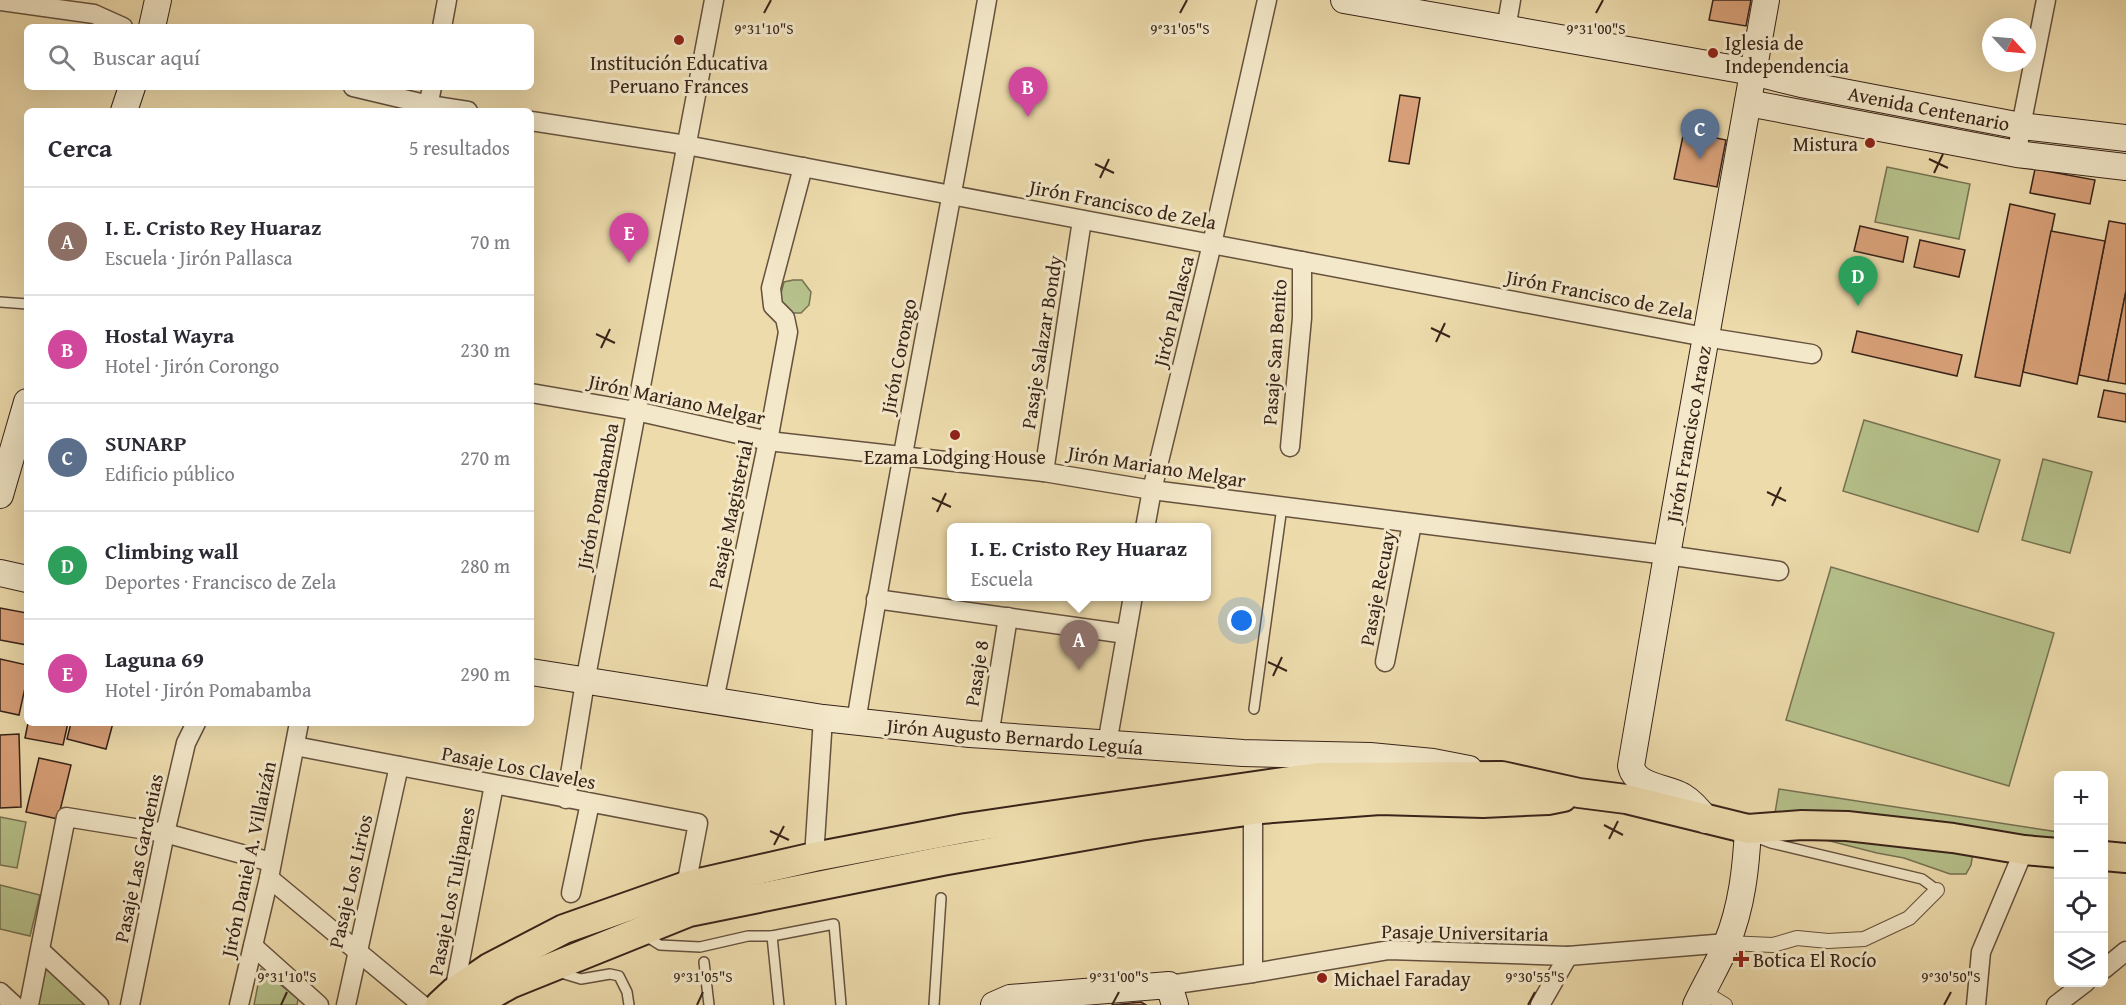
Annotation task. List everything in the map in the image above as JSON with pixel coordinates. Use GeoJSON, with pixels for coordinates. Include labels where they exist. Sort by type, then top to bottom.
{"type":"FeatureCollection","features":[{"type":"Feature","properties":{"kind":"main road"},"geometry":{"type":"LineString","coordinates":[[153,24],[158,0]]}},
{"type":"Feature","properties":{"kind":"main road","name":"Avenida Centenario"},"geometry":{"type":"LineString","coordinates":[[1344,0],[1753,72],[1801,84],[2021,126],[2126,138]]}},
{"type":"Feature","properties":{"kind":"main road","name":"Jirón Francisco Araoz"},"geometry":{"type":"LineString","coordinates":[[1698,818],[1699,809],[1682,796],[1641,780],[1633,774],[1631,766],[1766,0]]}},
{"type":"Feature","properties":{"kind":"main road"},"geometry":{"type":"LineString","coordinates":[[125,108],[131,90]]}},
{"type":"Feature","properties":{"kind":"main road","name":"Avenida Centenario"},"geometry":{"type":"LineString","coordinates":[[1748,103],[2017,154],[2126,167]]}},
{"type":"Feature","properties":{"kind":"main road"},"geometry":{"type":"LineString","coordinates":[[0,495],[24,412]]}},
{"type":"Feature","properties":{"kind":"main road"},"geometry":{"type":"LineString","coordinates":[[0,573],[24,578]]}},
{"type":"Feature","properties":{"kind":"main road","name":"Jirón Augusto Bernardo Leguía"},"geometry":{"type":"LineString","coordinates":[[534,673],[855,722],[989,736],[1243,753],[1370,756],[1433,762],[1502,776]]}},
{"type":"Feature","properties":{"kind":"main road"},"geometry":{"type":"LineString","coordinates":[[457,1002],[510,984],[689,912],[942,861],[1140,826],[1250,799],[1318,777],[1502,776],[1579,793],[1618,798],[1748,829],[1802,825],[1847,826],[2054,853]]}},
{"type":"Feature","properties":{"kind":"main road"},"geometry":{"type":"LineString","coordinates":[[457,1002],[489,968],[564,929],[686,886],[814,857],[966,828],[1250,799],[1483,803],[1537,800],[1579,793]]}},
{"type":"Feature","properties":{"kind":"main road"},"geometry":{"type":"LineString","coordinates":[[1699,998],[1727,943],[1738,910],[1746,870],[1748,829]]}},
{"type":"Feature","properties":{"kind":"main road"},"geometry":{"type":"LineString","coordinates":[[2108,856],[2126,858]]}},
{"type":"Feature","properties":{"kind":"main road"},"geometry":{"type":"LineString","coordinates":[[994,1005],[1010,998],[1172,995]]}},
{"type":"Feature","properties":{"kind":"street"},"geometry":{"type":"LineString","coordinates":[[443,24],[447,0]]}},
{"type":"Feature","properties":{"kind":"street","name":"Jirón Pomabamba"},"geometry":{"type":"LineString","coordinates":[[566,799],[585,682],[714,0]]}},
{"type":"Feature","properties":{"kind":"street","name":"Jirón Corongo"},"geometry":{"type":"LineString","coordinates":[[855,722],[901,457],[953,195],[987,0]]}},
{"type":"Feature","properties":{"kind":"street","name":"Jirón Pallasca"},"geometry":{"type":"LineString","coordinates":[[1147,523],[1152,490],[1212,244],[1267,0]]}},
{"type":"Feature","properties":{"kind":"street"},"geometry":{"type":"LineString","coordinates":[[1506,29],[1511,0]]}},
{"type":"Feature","properties":{"kind":"street"},"geometry":{"type":"LineString","coordinates":[[2017,154],[2046,0]]}},
{"type":"Feature","properties":{"kind":"street"},"geometry":{"type":"LineString","coordinates":[[0,1],[94,14],[116,24]]}},
{"type":"Feature","properties":{"kind":"street"},"geometry":{"type":"LineString","coordinates":[[369,90],[456,108]]}},
{"type":"Feature","properties":{"kind":"street","name":"Jirón Francisco de Zela"},"geometry":{"type":"LineString","coordinates":[[534,121],[686,145],[1705,337],[1812,354]]}},
{"type":"Feature","properties":{"kind":"street","name":"Pasaje Magisterial"},"geometry":{"type":"LineString","coordinates":[[714,700],[768,441],[788,332],[785,318],[773,306],[771,288],[803,167]]}},
{"type":"Feature","properties":{"kind":"street","name":"Pasaje Salazar Bondy"},"geometry":{"type":"LineString","coordinates":[[1044,472],[1082,220]]}},
{"type":"Feature","properties":{"kind":"street","name":"Pasaje San Benito"},"geometry":{"type":"LineString","coordinates":[[1290,447],[1302,318],[1302,261]]}},
{"type":"Feature","properties":{"kind":"street","name":"Jirón Mariano Melgar"},"geometry":{"type":"LineString","coordinates":[[534,394],[636,411],[768,441],[1044,472],[1152,490],[1667,555],[1779,572]]}},
{"type":"Feature","properties":{"kind":"street","name":"Pasaje Recuay"},"geometry":{"type":"LineString","coordinates":[[1385,662],[1412,524]]}},
{"type":"Feature","properties":{"kind":"street"},"geometry":{"type":"LineString","coordinates":[[876,599],[1126,634]]}},
{"type":"Feature","properties":{"kind":"street"},"geometry":{"type":"LineString","coordinates":[[1107,744],[1132,601]]}},
{"type":"Feature","properties":{"kind":"street","name":"Pasaje 8"},"geometry":{"type":"LineString","coordinates":[[989,736],[1008,617]]}},
{"type":"Feature","properties":{"kind":"street"},"geometry":{"type":"LineString","coordinates":[[814,857],[823,718]]}},
{"type":"Feature","properties":{"kind":"street","name":"Pasaje Las Gardenias"},"geometry":{"type":"LineString","coordinates":[[130,1005],[186,742],[194,726]]}},
{"type":"Feature","properties":{"kind":"street","name":"Jirón Daniel A. Villaizán"},"geometry":{"type":"LineString","coordinates":[[239,1005],[270,870],[298,726]]}},
{"type":"Feature","properties":{"kind":"street","name":"Pasaje Los Claveles"},"geometry":{"type":"LineString","coordinates":[[295,746],[698,824],[686,886]]}},
{"type":"Feature","properties":{"kind":"street","name":"Pasaje Los Lirios"},"geometry":{"type":"LineString","coordinates":[[345,1005],[399,766]]}},
{"type":"Feature","properties":{"kind":"street","name":"Pasaje Los Tulipanes"},"geometry":{"type":"LineString","coordinates":[[457,1002],[494,785]]}},
{"type":"Feature","properties":{"kind":"street"},"geometry":{"type":"LineString","coordinates":[[1250,799],[1253,974]]}},
{"type":"Feature","properties":{"kind":"street"},"geometry":{"type":"LineString","coordinates":[[571,893],[590,803]]}},
{"type":"Feature","properties":{"kind":"street"},"geometry":{"type":"LineString","coordinates":[[29,1005],[66,817],[165,833],[270,870],[357,951],[422,1005]]}},
{"type":"Feature","properties":{"kind":"street"},"geometry":{"type":"LineString","coordinates":[[1977,1005],[1981,952],[2024,850]]}},
{"type":"Feature","properties":{"kind":"street"},"geometry":{"type":"LineString","coordinates":[[1727,943],[1773,945],[1797,938],[1828,941],[1864,939],[1909,918],[1937,890]]}},
{"type":"Feature","properties":{"kind":"street","name":"Pasaje Universitaria"},"geometry":{"type":"LineString","coordinates":[[1172,995],[1253,974],[1389,950],[1569,956],[1727,943]]}},
{"type":"Feature","properties":{"kind":"street"},"geometry":{"type":"LineString","coordinates":[[253,946],[319,1005]]}},
{"type":"Feature","properties":{"kind":"street"},"geometry":{"type":"LineString","coordinates":[[41,951],[99,1005]]}},
{"type":"Feature","properties":{"kind":"street"},"geometry":{"type":"LineString","coordinates":[[2108,965],[2126,951]]}},
{"type":"Feature","properties":{"kind":"street"},"geometry":{"type":"LineString","coordinates":[[1540,1005],[1569,956]]}},
{"type":"Feature","properties":{"kind":"street"},"geometry":{"type":"LineString","coordinates":[[2056,1005],[2079,987]]}},
{"type":"Feature","properties":{"kind":"street"},"geometry":{"type":"LineString","coordinates":[[0,992],[14,1005]]}},
{"type":"Feature","properties":{"kind":"street"},"geometry":{"type":"LineString","coordinates":[[1699,998],[1725,1005]]}},
{"type":"Feature","properties":{"kind":"lane"},"geometry":{"type":"LineString","coordinates":[[0,302],[24,304]]}},
{"type":"Feature","properties":{"kind":"lane"},"geometry":{"type":"LineString","coordinates":[[1254,709],[1282,507]]}},
{"type":"Feature","properties":{"kind":"lane"},"geometry":{"type":"LineString","coordinates":[[1748,829],[1757,839],[1922,879],[1937,890]]}},
{"type":"Feature","properties":{"kind":"lane"},"geometry":{"type":"LineString","coordinates":[[934,1005],[941,898]]}},
{"type":"Feature","properties":{"kind":"lane"},"geometry":{"type":"LineString","coordinates":[[638,932],[660,945],[700,947],[748,936],[772,936],[834,924],[840,1005]]}},
{"type":"Feature","properties":{"kind":"lane"},"geometry":{"type":"LineString","coordinates":[[772,936],[779,1005]]}},
{"type":"Feature","properties":{"kind":"lane"},"geometry":{"type":"LineString","coordinates":[[704,962],[710,1005]]}},
{"type":"Feature","properties":{"kind":"lane"},"geometry":{"type":"LineString","coordinates":[[548,968],[581,979],[610,974],[619,976],[627,992],[629,1005]]}},
{"type":"Feature","properties":{"kind":"green space"},"geometry":{"type":"Polygon","coordinates":[[[1887,167],[1970,184],[1959,239],[1875,222],[1887,167]]]}},
{"type":"Feature","properties":{"kind":"green space"},"geometry":{"type":"Polygon","coordinates":[[[802,280],[811,292],[809,305],[801,313],[791,313],[778,305],[784,282],[802,280]]]}},
{"type":"Feature","properties":{"kind":"green space"},"geometry":{"type":"Polygon","coordinates":[[[1864,420],[2000,460],[1978,532],[1843,491],[1864,420]]]}},
{"type":"Feature","properties":{"kind":"green space"},"geometry":{"type":"Polygon","coordinates":[[[2043,459],[2092,472],[2070,553],[2022,540],[2043,459]]]}},
{"type":"Feature","properties":{"kind":"green space"},"geometry":{"type":"Polygon","coordinates":[[[1831,567],[2054,633],[2009,786],[1786,720],[1831,567]]]}},
{"type":"Feature","properties":{"kind":"green space"},"geometry":{"type":"Polygon","coordinates":[[[1779,789],[2054,831],[2054,841],[1809,812],[1775,813],[1779,789]]]}},
{"type":"Feature","properties":{"kind":"green space"},"geometry":{"type":"Polygon","coordinates":[[[0,817],[26,822],[17,868],[0,865],[0,817]]]}},
{"type":"Feature","properties":{"kind":"green space"},"geometry":{"type":"Polygon","coordinates":[[[1784,833],[1973,852],[1971,865],[1966,874],[1950,874],[1904,858],[1826,840],[1790,837],[1784,833]]]}},
{"type":"Feature","properties":{"kind":"green space"},"geometry":{"type":"Polygon","coordinates":[[[0,885],[40,895],[30,936],[0,929],[0,885]]]}},
{"type":"Feature","properties":{"kind":"green space"},"geometry":{"type":"Polygon","coordinates":[[[46,962],[94,1005],[34,1005],[46,962]]]}},
{"type":"Feature","properties":{"kind":"green space"},"geometry":{"type":"Polygon","coordinates":[[[261,969],[298,999],[297,1005],[254,1005],[261,969]]]}},
{"type":"Feature","properties":{"kind":"building"},"geometry":{"type":"Polygon","coordinates":[[[1713,0],[1751,0],[1746,26],[1709,20],[1713,0]]]}},
{"type":"Feature","properties":{"kind":"building"},"geometry":{"type":"Polygon","coordinates":[[[1400,95],[1420,98],[1409,164],[1389,161],[1400,95]]]}},
{"type":"Feature","properties":{"kind":"building"},"geometry":{"type":"Polygon","coordinates":[[[1684,131],[1726,140],[1717,187],[1674,179],[1684,131]]]}},
{"type":"Feature","properties":{"kind":"building"},"geometry":{"type":"Polygon","coordinates":[[[2035,169],[2095,180],[2090,204],[2030,193],[2035,169]]]}},
{"type":"Feature","properties":{"kind":"building"},"geometry":{"type":"Polygon","coordinates":[[[2010,204],[2055,214],[2020,386],[1975,377],[2010,204]]]}},
{"type":"Feature","properties":{"kind":"building"},"geometry":{"type":"Polygon","coordinates":[[[2109,221],[2126,224],[2126,291],[2108,381],[2079,375],[2109,221]]]}},
{"type":"Feature","properties":{"kind":"building"},"geometry":{"type":"Polygon","coordinates":[[[1860,226],[1908,237],[1903,262],[1854,251],[1860,226]]]}},
{"type":"Feature","properties":{"kind":"building"},"geometry":{"type":"Polygon","coordinates":[[[2051,231],[2105,241],[2077,384],[2023,372],[2051,231]]]}},
{"type":"Feature","properties":{"kind":"building"},"geometry":{"type":"Polygon","coordinates":[[[1920,240],[1965,250],[1959,277],[1914,267],[1920,240]]]}},
{"type":"Feature","properties":{"kind":"building"},"geometry":{"type":"Polygon","coordinates":[[[2126,291],[2126,384],[2108,381],[2126,291]]]}},
{"type":"Feature","properties":{"kind":"building"},"geometry":{"type":"Polygon","coordinates":[[[1857,331],[1962,355],[1957,376],[1852,352],[1857,331]]]}},
{"type":"Feature","properties":{"kind":"building"},"geometry":{"type":"Polygon","coordinates":[[[2104,390],[2126,394],[2126,422],[2098,417],[2104,390]]]}},
{"type":"Feature","properties":{"kind":"building"},"geometry":{"type":"Polygon","coordinates":[[[0,608],[24,612],[24,644],[0,640],[0,608]]]}},
{"type":"Feature","properties":{"kind":"building"},"geometry":{"type":"Polygon","coordinates":[[[0,659],[24,664],[24,692],[19,715],[0,711],[0,659]]]}},
{"type":"Feature","properties":{"kind":"building"},"geometry":{"type":"Polygon","coordinates":[[[27,726],[67,726],[63,745],[25,738],[27,726]]]}},
{"type":"Feature","properties":{"kind":"building"},"geometry":{"type":"Polygon","coordinates":[[[70,726],[112,726],[106,749],[67,739],[70,726]]]}},
{"type":"Feature","properties":{"kind":"building"},"geometry":{"type":"Polygon","coordinates":[[[19,734],[21,807],[0,808],[0,735],[19,734]]]}},
{"type":"Feature","properties":{"kind":"building"},"geometry":{"type":"Polygon","coordinates":[[[39,758],[71,765],[58,819],[26,812],[39,758]]]}},
{"type":"Feature","properties":{"kind":"building"},"geometry":{"type":"Polygon","coordinates":[[[1141,1002],[1146,1005],[1112,1005],[1141,1002]]]}},
{"type":"Feature","properties":{"kind":"place","name":"Institución Educativa Peruano Frances"},"geometry":{"type":"Point","coordinates":[679,40]}},
{"type":"Feature","properties":{"kind":"place","name":"Iglesia de Independencia"},"geometry":{"type":"Point","coordinates":[1713,53]}},
{"type":"Feature","properties":{"kind":"place","name":"Hostal Wayra"},"geometry":{"type":"Point","coordinates":[1028,117]}},
{"type":"Feature","properties":{"kind":"place","name":"Mistura"},"geometry":{"type":"Point","coordinates":[1870,143]}},
{"type":"Feature","properties":{"kind":"place","name":"SUNARP"},"geometry":{"type":"Point","coordinates":[1700,159]}},
{"type":"Feature","properties":{"kind":"place","name":"Laguna 69"},"geometry":{"type":"Point","coordinates":[629,263]}},
{"type":"Feature","properties":{"kind":"place","name":"Climbing wall"},"geometry":{"type":"Point","coordinates":[1858,306]}},
{"type":"Feature","properties":{"kind":"place","name":"Ezama Lodging House"},"geometry":{"type":"Point","coordinates":[955,435]}},
{"type":"Feature","properties":{"kind":"place","name":"I. E. Cristo Rey Huaraz"},"geometry":{"type":"Point","coordinates":[1079,670]}},
{"type":"Feature","properties":{"kind":"place","name":"Botica El Rocío"},"geometry":{"type":"Point","coordinates":[1741,959]}},
{"type":"Feature","properties":{"kind":"place","name":"Michael Faraday"},"geometry":{"type":"Point","coordinates":[1322,978]}}]}
